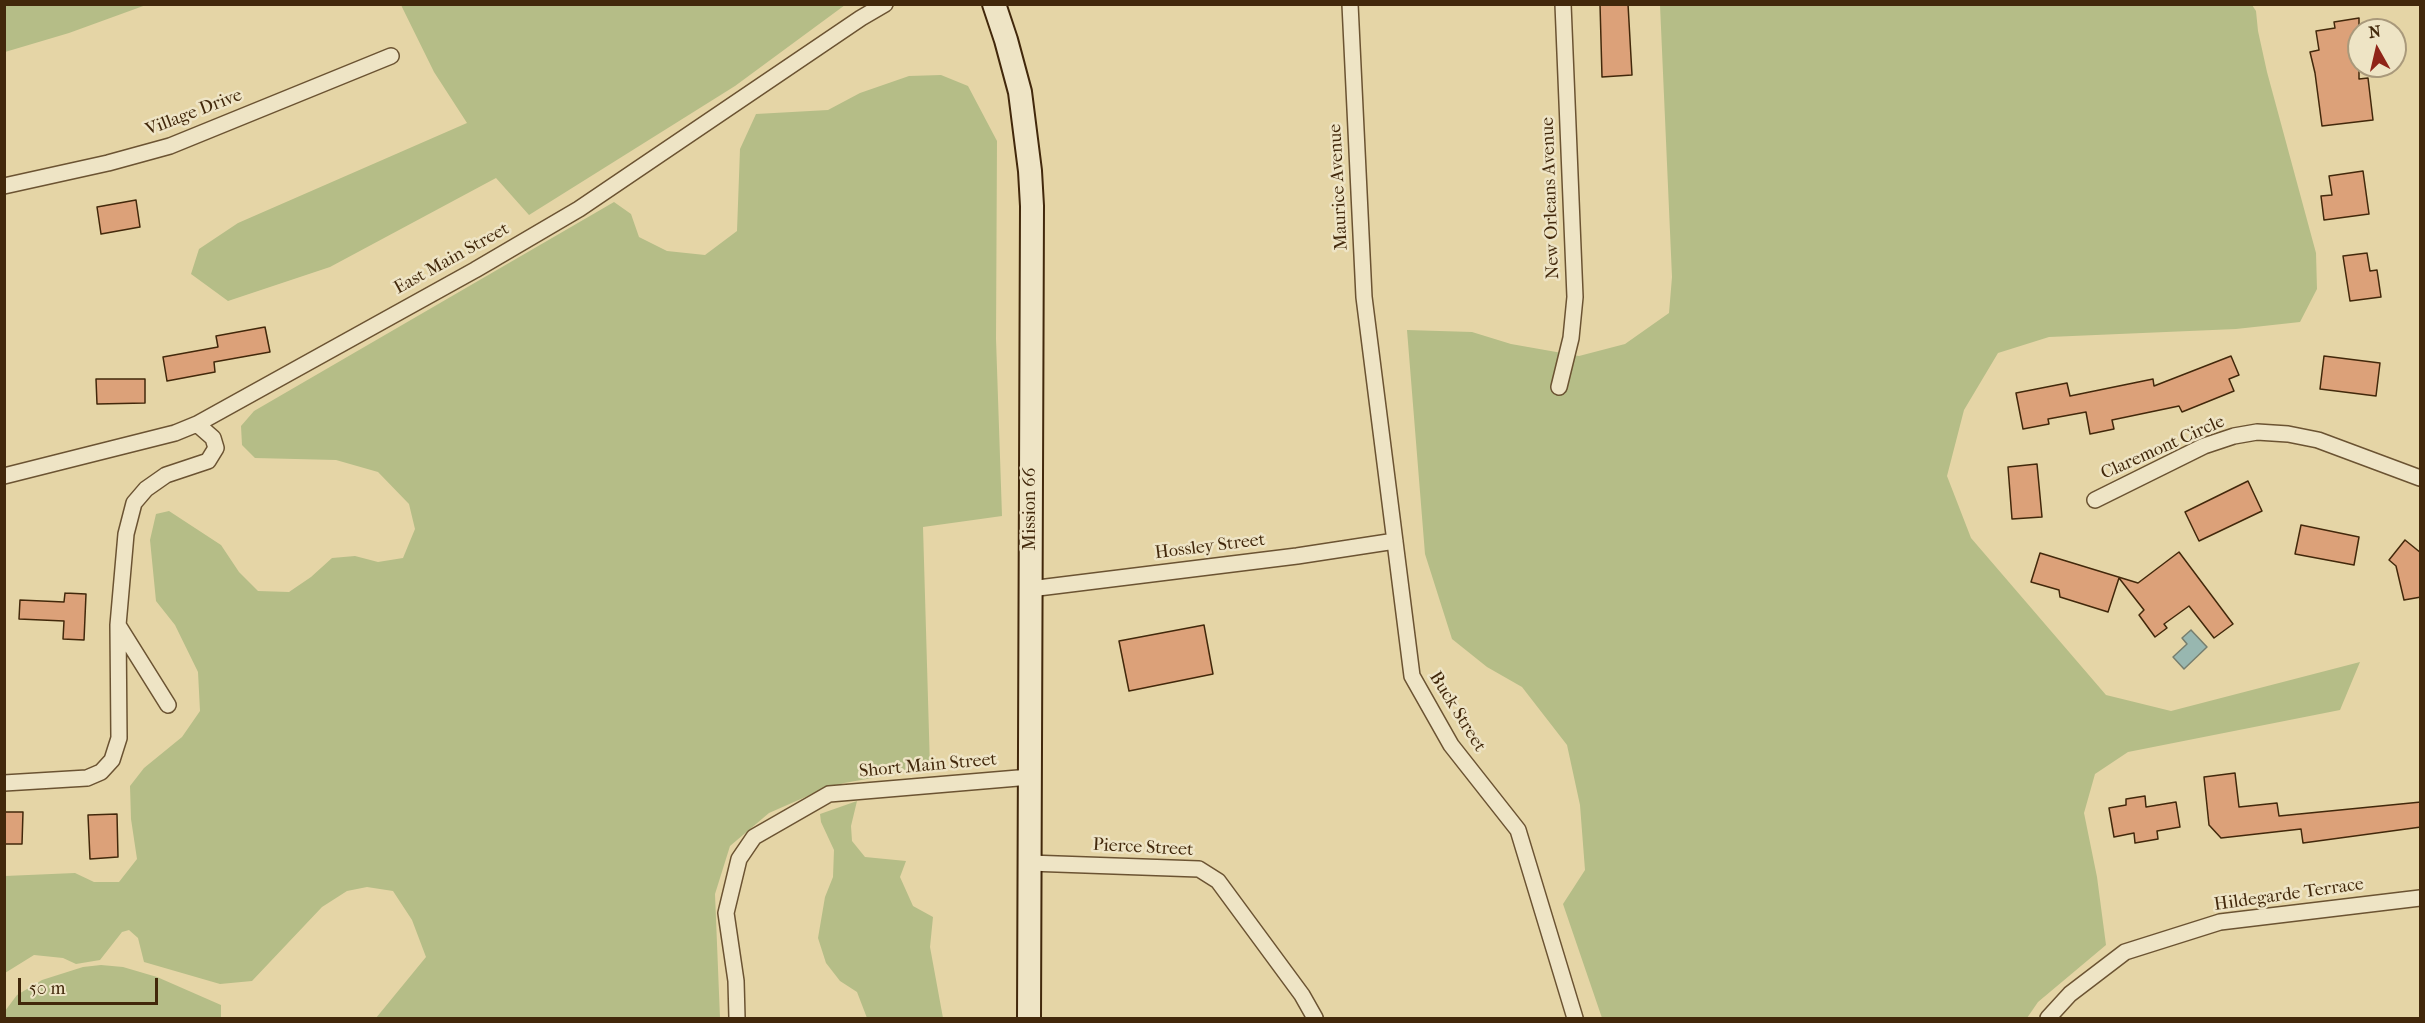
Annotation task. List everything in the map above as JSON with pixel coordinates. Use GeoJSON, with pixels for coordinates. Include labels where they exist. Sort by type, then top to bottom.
{"type":"FeatureCollection","features":[{"type":"Feature","properties":{"kind":"street","name":"East Main Street"},"geometry":{"type":"LineString","coordinates":[[4,476],[175,434],[197,424],[475,270],[579,209],[885,4]]}},
{"type":"Feature","properties":{"kind":"street","name":"Mission 66"},"geometry":{"type":"LineString","coordinates":[[994,4],[1020,92],[1031,183],[1029,1018]]}},
{"type":"Feature","properties":{"kind":"street","name":"Maurice Avenue"},"geometry":{"type":"LineString","coordinates":[[1350,4],[1364,297],[1372,367]]}},
{"type":"Feature","properties":{"kind":"street","name":"New Orleans Avenue"},"geometry":{"type":"LineString","coordinates":[[1559,387],[1571,338],[1575,297],[1563,4]]}},
{"type":"Feature","properties":{"kind":"street","name":"Village Drive"},"geometry":{"type":"LineString","coordinates":[[4,186],[108,163],[170,146],[391,56]]}},
{"type":"Feature","properties":{"kind":"street","name":"Buck Street"},"geometry":{"type":"LineString","coordinates":[[1372,367],[1412,676],[1451,745],[1518,830],[1575,1018]]}},
{"type":"Feature","properties":{"kind":"street"},"geometry":{"type":"LineString","coordinates":[[4,783],[87,778],[101,772],[112,760],[118,738],[118,625],[126,534],[134,503],[146,489],[166,475],[208,461],[216,448],[213,438],[197,424]]}},
{"type":"Feature","properties":{"kind":"street","name":"Claremont Circle"},"geometry":{"type":"LineString","coordinates":[[2095,500],[2204,446],[2234,436],[2257,432],[2288,434],[2318,440],[2421,478]]}},
{"type":"Feature","properties":{"kind":"street","name":"Hossley Street"},"geometry":{"type":"LineString","coordinates":[[1030,589],[1297,556],[1395,541]]}},
{"type":"Feature","properties":{"kind":"street"},"geometry":{"type":"LineString","coordinates":[[118,625],[168,705]]}},
{"type":"Feature","properties":{"kind":"street","name":"Short Main Street"},"geometry":{"type":"LineString","coordinates":[[737,1018],[736,981],[726,913],[739,859],[754,837],[829,794],[1030,777]]}},
{"type":"Feature","properties":{"kind":"street","name":"Pierce Street"},"geometry":{"type":"LineString","coordinates":[[1029,863],[1199,869],[1218,881],[1302,995],[1315,1018]]}},
{"type":"Feature","properties":{"kind":"street","name":"Hildegarde Terrace"},"geometry":{"type":"LineString","coordinates":[[2048,1018],[2070,994],[2124,952],[2220,922],[2421,898]]}},
{"type":"Feature","properties":{"kind":"green space"},"geometry":{"type":"Polygon","coordinates":[[[5,4],[146,5],[69,33],[5,52],[5,4]]]}},
{"type":"Feature","properties":{"kind":"green space"},"geometry":{"type":"Polygon","coordinates":[[[401,5],[845,5],[735,86],[529,215],[496,178],[330,267],[228,301],[191,274],[199,249],[238,223],[467,123],[434,72],[401,5]]]}},
{"type":"Feature","properties":{"kind":"green space"},"geometry":{"type":"Polygon","coordinates":[[[1660,5],[2252,5],[2256,11],[2267,72],[2316,253],[2317,289],[2300,322],[2236,329],[2049,337],[1998,353],[1964,410],[1947,476],[1971,538],[2106,695],[2171,711],[2360,662],[2340,710],[2128,752],[2095,774],[2084,813],[2097,877],[2106,945],[2038,1002],[2027,1018],[1602,1018],[1563,904],[1585,870],[1580,805],[1567,745],[1522,687],[1487,667],[1452,639],[1425,554],[1407,330],[1472,332],[1511,344],[1579,356],[1625,344],[1669,313],[1672,277],[1660,5]]]}},
{"type":"Feature","properties":{"kind":"green space"},"geometry":{"type":"Polygon","coordinates":[[[941,75],[968,86],[997,141],[996,339],[1002,516],[923,527],[930,768],[844,783],[819,791],[769,813],[730,846],[715,894],[720,1018],[376,1018],[426,957],[412,920],[393,891],[367,887],[347,891],[322,907],[252,981],[220,984],[144,962],[138,938],[129,930],[122,932],[100,960],[76,964],[63,958],[34,955],[5,973],[5,876],[75,873],[94,882],[119,882],[137,859],[131,819],[130,786],[144,768],[182,737],[200,711],[198,672],[175,625],[156,601],[150,540],[156,514],[169,511],[221,545],[239,572],[258,591],[289,592],[311,577],[332,558],[355,556],[378,562],[403,558],[415,529],[409,504],[378,472],[336,460],[255,458],[242,445],[241,426],[254,411],[614,202],[631,214],[639,237],[667,251],[705,255],[737,231],[740,149],[756,114],[828,110],[860,93],[909,76],[941,75]]]}},
{"type":"Feature","properties":{"kind":"green space"},"geometry":{"type":"Polygon","coordinates":[[[857,801],[851,826],[852,841],[865,857],[906,861],[900,877],[913,906],[933,917],[930,947],[943,1018],[867,1018],[857,992],[840,981],[826,963],[818,938],[825,897],[833,877],[834,850],[821,822],[820,814],[857,801]]]}},
{"type":"Feature","properties":{"kind":"green space"},"geometry":{"type":"Polygon","coordinates":[[[101,965],[123,967],[157,977],[221,1005],[221,1018],[5,1018],[5,1011],[17,995],[42,980],[83,967],[101,965]]]}},
{"type":"Feature","properties":{"kind":"water"},"geometry":{"type":"Polygon","coordinates":[[[2191,630],[2207,647],[2184,669],[2173,657],[2187,644],[2182,638],[2191,630]]]}},
{"type":"Feature","properties":{"kind":"building"},"geometry":{"type":"Polygon","coordinates":[[[1600,4],[1628,4],[1632,75],[1602,77],[1600,4]]]}},
{"type":"Feature","properties":{"kind":"building"},"geometry":{"type":"Polygon","coordinates":[[[2347,20],[2347,78],[2368,78],[2373,120],[2322,126],[2310,52],[2319,50],[2316,31],[2335,28],[2334,22],[2347,20]]]}},
{"type":"Feature","properties":{"kind":"building"},"geometry":{"type":"Polygon","coordinates":[[[2363,171],[2369,214],[2324,220],[2321,196],[2332,195],[2329,176],[2363,171]]]}},
{"type":"Feature","properties":{"kind":"building"},"geometry":{"type":"Polygon","coordinates":[[[136,200],[140,227],[101,234],[97,207],[136,200]]]}},
{"type":"Feature","properties":{"kind":"building"},"geometry":{"type":"Polygon","coordinates":[[[2367,253],[2370,271],[2377,270],[2381,297],[2350,301],[2343,256],[2367,253]]]}},
{"type":"Feature","properties":{"kind":"building"},"geometry":{"type":"Polygon","coordinates":[[[265,327],[270,352],[214,362],[215,372],[167,381],[163,357],[218,347],[216,336],[265,327]]]}},
{"type":"Feature","properties":{"kind":"building"},"geometry":{"type":"Polygon","coordinates":[[[2231,356],[2239,375],[2229,379],[2234,391],[2182,412],[2179,406],[2112,420],[2114,429],[2090,434],[2086,412],[2048,419],[2049,424],[2023,429],[2016,393],[2067,383],[2070,396],[2153,379],[2154,386],[2231,356]]]}},
{"type":"Feature","properties":{"kind":"building"},"geometry":{"type":"Polygon","coordinates":[[[2324,356],[2380,363],[2376,396],[2320,389],[2324,356]]]}},
{"type":"Feature","properties":{"kind":"building"},"geometry":{"type":"Polygon","coordinates":[[[96,379],[145,379],[145,403],[97,404],[96,379]]]}},
{"type":"Feature","properties":{"kind":"building"},"geometry":{"type":"Polygon","coordinates":[[[2037,464],[2042,517],[2012,519],[2008,467],[2037,464]]]}},
{"type":"Feature","properties":{"kind":"building"},"geometry":{"type":"Polygon","coordinates":[[[2248,481],[2262,511],[2199,541],[2185,512],[2248,481]]]}},
{"type":"Feature","properties":{"kind":"building"},"geometry":{"type":"Polygon","coordinates":[[[2301,525],[2359,537],[2354,565],[2295,554],[2301,525]]]}},
{"type":"Feature","properties":{"kind":"building"},"geometry":{"type":"Polygon","coordinates":[[[2405,540],[2421,553],[2421,597],[2404,600],[2396,566],[2389,560],[2405,540]]]}},
{"type":"Feature","properties":{"kind":"building"},"geometry":{"type":"Polygon","coordinates":[[[2179,552],[2233,624],[2214,638],[2189,606],[2164,624],[2167,628],[2155,637],[2139,615],[2144,610],[2119,578],[2108,612],[2060,597],[2059,590],[2031,582],[2040,553],[2138,583],[2179,552]]]}},
{"type":"Feature","properties":{"kind":"building"},"geometry":{"type":"Polygon","coordinates":[[[65,593],[86,594],[84,640],[63,639],[64,621],[19,619],[20,600],[64,602],[65,593]]]}},
{"type":"Feature","properties":{"kind":"building"},"geometry":{"type":"Polygon","coordinates":[[[1204,625],[1213,674],[1129,691],[1119,641],[1204,625]]]}},
{"type":"Feature","properties":{"kind":"building"},"geometry":{"type":"Polygon","coordinates":[[[2235,773],[2239,807],[2277,803],[2279,816],[2421,802],[2421,827],[2303,843],[2301,829],[2221,838],[2209,825],[2204,777],[2235,773]]]}},
{"type":"Feature","properties":{"kind":"building"},"geometry":{"type":"Polygon","coordinates":[[[2145,796],[2146,807],[2176,802],[2180,827],[2157,831],[2158,839],[2135,843],[2134,833],[2114,837],[2109,808],[2126,805],[2126,799],[2145,796]]]}},
{"type":"Feature","properties":{"kind":"building"},"geometry":{"type":"Polygon","coordinates":[[[4,812],[23,812],[22,844],[4,844],[4,812]]]}},
{"type":"Feature","properties":{"kind":"building"},"geometry":{"type":"Polygon","coordinates":[[[117,814],[118,857],[90,859],[88,815],[117,814]]]}}]}
